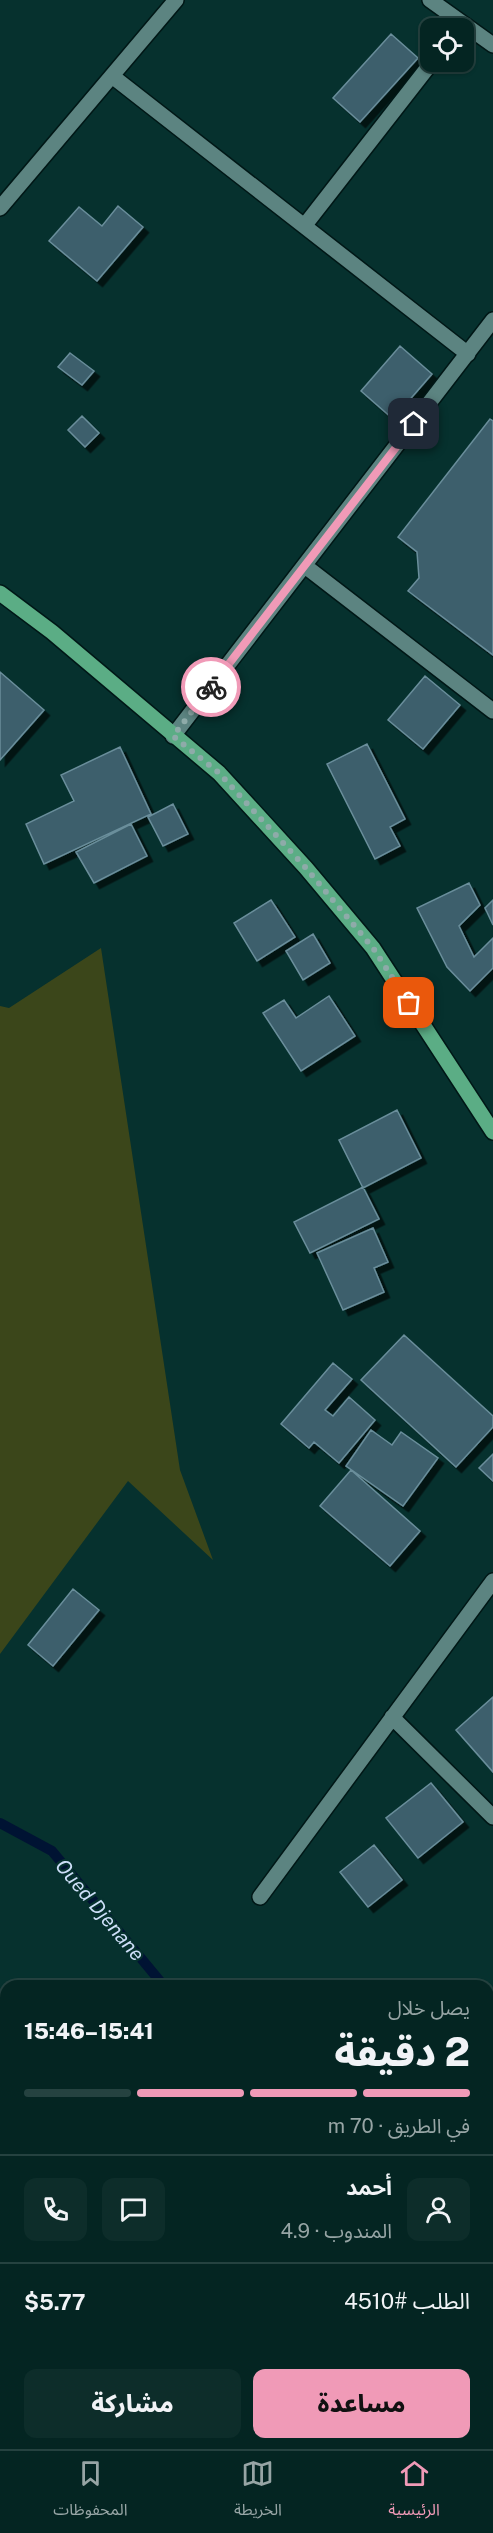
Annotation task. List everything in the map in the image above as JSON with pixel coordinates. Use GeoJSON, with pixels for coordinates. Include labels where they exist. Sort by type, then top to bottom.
{"type":"FeatureCollection","features":[{"type":"Feature","properties":{"kind":"main road"},"geometry":{"type":"LineString","coordinates":[[0,593],[52,632],[219,773],[306,868],[373,948],[493,1132]]}},
{"type":"Feature","properties":{"kind":"street"},"geometry":{"type":"LineString","coordinates":[[0,208],[176,0]]}},
{"type":"Feature","properties":{"kind":"street"},"geometry":{"type":"LineString","coordinates":[[430,0],[451,18]]}},
{"type":"Feature","properties":{"kind":"street"},"geometry":{"type":"LineString","coordinates":[[474,34],[493,45]]}},
{"type":"Feature","properties":{"kind":"street"},"geometry":{"type":"LineString","coordinates":[[305,225],[424,72]]}},
{"type":"Feature","properties":{"kind":"street"},"geometry":{"type":"LineString","coordinates":[[112,75],[468,354]]}},
{"type":"Feature","properties":{"kind":"street"},"geometry":{"type":"LineString","coordinates":[[173,736],[492,323]]}},
{"type":"Feature","properties":{"kind":"street"},"geometry":{"type":"LineString","coordinates":[[305,566],[493,711]]}},
{"type":"Feature","properties":{"kind":"street"},"geometry":{"type":"LineString","coordinates":[[260,1897],[493,1581]]}},
{"type":"Feature","properties":{"kind":"street"},"geometry":{"type":"LineString","coordinates":[[392,1717],[493,1817]]}},
{"type":"Feature","properties":{"kind":"green space"},"geometry":{"type":"Polygon","coordinates":[[[101,948],[180,1470],[213,1560],[128,1481],[0,1654],[0,1006],[9,1008],[101,948]]]}},
{"type":"Feature","properties":{"kind":"building"},"geometry":{"type":"Polygon","coordinates":[[[391,34],[418,58],[360,122],[333,98],[391,34]]]}},
{"type":"Feature","properties":{"kind":"building"},"geometry":{"type":"Polygon","coordinates":[[[118,206],[143,227],[97,281],[49,241],[79,207],[102,226],[118,206]]]}},
{"type":"Feature","properties":{"kind":"building"},"geometry":{"type":"Polygon","coordinates":[[[400,346],[432,374],[393,419],[361,391],[400,346]]]}},
{"type":"Feature","properties":{"kind":"building"},"geometry":{"type":"Polygon","coordinates":[[[70,353],[94,371],[82,385],[58,367],[70,353]]]}},
{"type":"Feature","properties":{"kind":"building"},"geometry":{"type":"Polygon","coordinates":[[[82,416],[99,433],[85,447],[68,430],[82,416]]]}},
{"type":"Feature","properties":{"kind":"building"},"geometry":{"type":"Polygon","coordinates":[[[490,419],[493,421],[493,655],[408,591],[419,578],[417,552],[398,537],[490,419]]]}},
{"type":"Feature","properties":{"kind":"building"},"geometry":{"type":"Polygon","coordinates":[[[0,672],[44,710],[0,760],[0,672]]]}},
{"type":"Feature","properties":{"kind":"building"},"geometry":{"type":"Polygon","coordinates":[[[425,676],[460,705],[423,749],[388,720],[425,676]]]}},
{"type":"Feature","properties":{"kind":"building"},"geometry":{"type":"Polygon","coordinates":[[[367,744],[405,819],[390,827],[400,846],[375,859],[327,764],[367,744]]]}},
{"type":"Feature","properties":{"kind":"building"},"geometry":{"type":"Polygon","coordinates":[[[120,747],[151,814],[44,864],[26,824],[74,801],[61,775],[120,747]]]}},
{"type":"Feature","properties":{"kind":"building"},"geometry":{"type":"Polygon","coordinates":[[[173,804],[188,834],[163,846],[148,817],[173,804]]]}},
{"type":"Feature","properties":{"kind":"building"},"geometry":{"type":"Polygon","coordinates":[[[131,824],[147,856],[94,883],[76,852],[131,824]]]}},
{"type":"Feature","properties":{"kind":"building"},"geometry":{"type":"Polygon","coordinates":[[[469,883],[480,905],[459,926],[474,957],[493,938],[493,968],[470,991],[447,967],[417,908],[469,883]]]}},
{"type":"Feature","properties":{"kind":"building"},"geometry":{"type":"Polygon","coordinates":[[[271,900],[295,937],[257,961],[234,923],[271,900]]]}},
{"type":"Feature","properties":{"kind":"building"},"geometry":{"type":"Polygon","coordinates":[[[493,900],[493,925],[485,908],[493,900]]]}},
{"type":"Feature","properties":{"kind":"building"},"geometry":{"type":"Polygon","coordinates":[[[313,934],[330,963],[303,980],[286,951],[313,934]]]}},
{"type":"Feature","properties":{"kind":"building"},"geometry":{"type":"Polygon","coordinates":[[[329,996],[355,1036],[301,1071],[263,1013],[284,1000],[296,1018],[329,996]]]}},
{"type":"Feature","properties":{"kind":"building"},"geometry":{"type":"Polygon","coordinates":[[[397,1110],[421,1158],[363,1188],[339,1140],[397,1110]]]}},
{"type":"Feature","properties":{"kind":"building"},"geometry":{"type":"Polygon","coordinates":[[[363,1187],[379,1219],[310,1253],[294,1222],[363,1187]]]}},
{"type":"Feature","properties":{"kind":"building"},"geometry":{"type":"Polygon","coordinates":[[[373,1228],[388,1262],[374,1268],[384,1292],[343,1310],[317,1253],[373,1228]]]}},
{"type":"Feature","properties":{"kind":"building"},"geometry":{"type":"Polygon","coordinates":[[[404,1335],[493,1416],[493,1427],[456,1467],[361,1380],[404,1335]]]}},
{"type":"Feature","properties":{"kind":"building"},"geometry":{"type":"Polygon","coordinates":[[[333,1363],[352,1379],[325,1410],[333,1416],[349,1397],[375,1420],[339,1463],[314,1442],[309,1448],[281,1424],[333,1363]]]}},
{"type":"Feature","properties":{"kind":"building"},"geometry":{"type":"Polygon","coordinates":[[[371,1430],[392,1445],[401,1432],[438,1458],[403,1506],[346,1466],[371,1430]]]}},
{"type":"Feature","properties":{"kind":"building"},"geometry":{"type":"Polygon","coordinates":[[[493,1454],[493,1481],[479,1468],[493,1454]]]}},
{"type":"Feature","properties":{"kind":"building"},"geometry":{"type":"Polygon","coordinates":[[[351,1470],[420,1531],[390,1566],[320,1506],[351,1470]]]}},
{"type":"Feature","properties":{"kind":"building"},"geometry":{"type":"Polygon","coordinates":[[[73,1589],[99,1610],[53,1666],[28,1645],[73,1589]]]}},
{"type":"Feature","properties":{"kind":"building"},"geometry":{"type":"Polygon","coordinates":[[[493,1697],[493,1772],[456,1730],[493,1697]]]}},
{"type":"Feature","properties":{"kind":"building"},"geometry":{"type":"Polygon","coordinates":[[[431,1783],[463,1822],[418,1858],[386,1818],[431,1783]]]}},
{"type":"Feature","properties":{"kind":"building"},"geometry":{"type":"Polygon","coordinates":[[[374,1845],[402,1880],[368,1907],[340,1872],[374,1845]]]}},
{"type":"Feature","properties":{"kind":"waterway","name":"Oued Djenane"},"geometry":{"type":"LineString","coordinates":[[0,1823],[52,1851],[159,1980]]}},
{"type":"Feature","properties":{"kind":"way so far"},"geometry":{"type":"LineString","coordinates":[[211,687],[173,736],[219,773],[306,868],[373,948],[409,1003]]}},
{"type":"Feature","properties":{"kind":"route"},"geometry":{"type":"LineString","coordinates":[[211,687],[414,424]]}}]}
